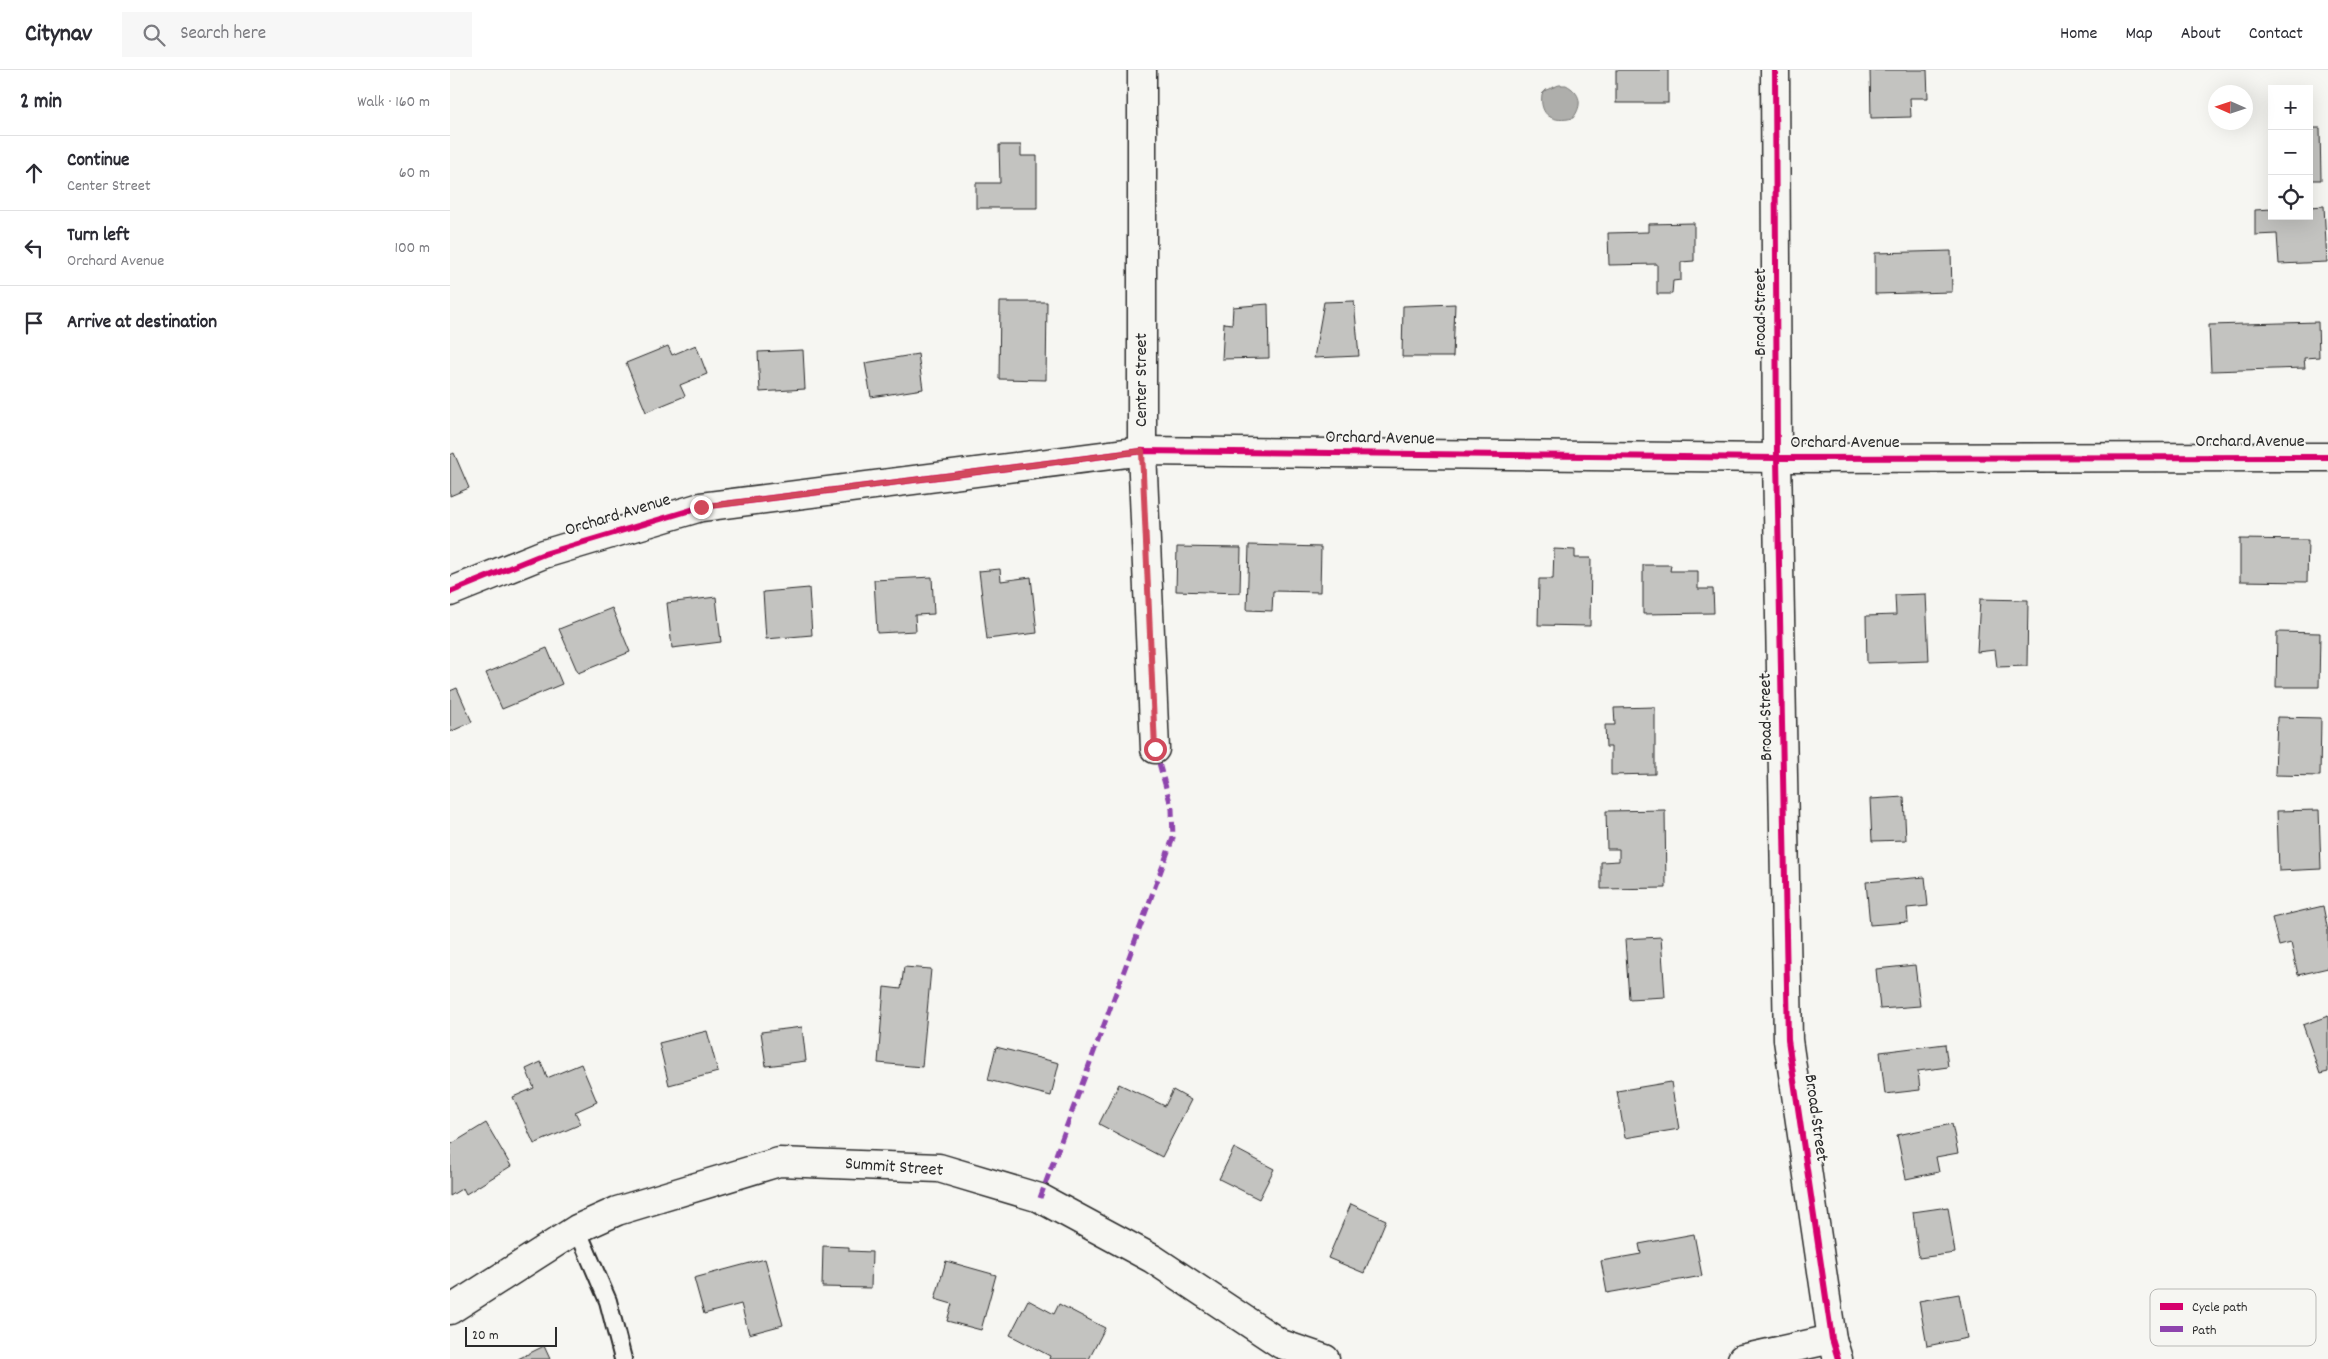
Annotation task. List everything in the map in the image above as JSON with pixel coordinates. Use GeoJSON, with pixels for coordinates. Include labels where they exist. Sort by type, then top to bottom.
{"type":"FeatureCollection","features":[{"type":"Feature","properties":{"kind":"street","name":"Center Street"},"geometry":{"type":"LineString","coordinates":[[1142,70],[1142,451],[1155,749]]}},
{"type":"Feature","properties":{"kind":"street","name":"Broad Street"},"geometry":{"type":"LineString","coordinates":[[1775,70],[1778,458],[1788,1040],[1835,1349]]}},
{"type":"Feature","properties":{"kind":"street","name":"Orchard Avenue"},"geometry":{"type":"LineString","coordinates":[[450,592],[544,554],[701,507],[1142,451],[1778,458],[2328,457]]}},
{"type":"Feature","properties":{"kind":"street","name":"Summit Street"},"geometry":{"type":"LineString","coordinates":[[450,1310],[577,1229],[617,1211],[779,1162],[939,1168],[1040,1198],[1154,1259],[1281,1344],[1325,1359]]}},
{"type":"Feature","properties":{"kind":"street"},"geometry":{"type":"LineString","coordinates":[[1742,1359],[1835,1349]]}},
{"type":"Feature","properties":{"kind":"lane"},"geometry":{"type":"LineString","coordinates":[[577,1229],[608,1301],[623,1359]]}},
{"type":"Feature","properties":{"kind":"shaded area"},"geometry":{"type":"Polygon","coordinates":[[[1559,85],[1566,85],[1571,88],[1579,100],[1578,108],[1573,118],[1559,119],[1545,113],[1542,94],[1546,90],[1559,85]]]}},
{"type":"Feature","properties":{"kind":"building"},"geometry":{"type":"Polygon","coordinates":[[[1616,70],[1668,70],[1668,103],[1616,103],[1616,70]]]}},
{"type":"Feature","properties":{"kind":"building"},"geometry":{"type":"Polygon","coordinates":[[[1870,70],[1927,70],[1928,98],[1910,98],[1911,117],[1871,118],[1870,70]]]}},
{"type":"Feature","properties":{"kind":"building"},"geometry":{"type":"Polygon","coordinates":[[[2313,128],[2320,128],[2321,180],[2313,180],[2313,128]]]}},
{"type":"Feature","properties":{"kind":"building"},"geometry":{"type":"Polygon","coordinates":[[[999,145],[1021,145],[1021,156],[1037,156],[1037,208],[976,208],[976,183],[1000,183],[999,145]]]}},
{"type":"Feature","properties":{"kind":"building"},"geometry":{"type":"Polygon","coordinates":[[[2324,206],[2327,262],[2279,264],[2277,234],[2255,235],[2255,210],[2268,209],[2268,220],[2313,220],[2313,207],[2324,206]]]}},
{"type":"Feature","properties":{"kind":"building"},"geometry":{"type":"Polygon","coordinates":[[[1694,223],[1694,261],[1681,262],[1681,280],[1673,281],[1672,294],[1657,294],[1657,264],[1609,265],[1608,233],[1648,232],[1648,224],[1694,223]]]}},
{"type":"Feature","properties":{"kind":"building"},"geometry":{"type":"Polygon","coordinates":[[[1951,251],[1952,292],[1875,294],[1875,253],[1951,251]]]}},
{"type":"Feature","properties":{"kind":"building"},"geometry":{"type":"Polygon","coordinates":[[[1354,301],[1359,356],[1314,358],[1324,302],[1354,301]]]}},
{"type":"Feature","properties":{"kind":"building"},"geometry":{"type":"Polygon","coordinates":[[[1000,302],[1047,302],[1046,380],[999,379],[1000,302]]]}},
{"type":"Feature","properties":{"kind":"building"},"geometry":{"type":"Polygon","coordinates":[[[1268,304],[1269,358],[1222,359],[1224,323],[1232,324],[1233,307],[1268,304]]]}},
{"type":"Feature","properties":{"kind":"building"},"geometry":{"type":"Polygon","coordinates":[[[1455,304],[1453,357],[1402,357],[1403,306],[1455,304]]]}},
{"type":"Feature","properties":{"kind":"building"},"geometry":{"type":"Polygon","coordinates":[[[2318,322],[2319,357],[2304,358],[2305,368],[2211,371],[2209,325],[2318,322]]]}},
{"type":"Feature","properties":{"kind":"building"},"geometry":{"type":"Polygon","coordinates":[[[696,345],[707,374],[680,385],[685,396],[646,412],[626,363],[668,346],[672,355],[696,345]]]}},
{"type":"Feature","properties":{"kind":"building"},"geometry":{"type":"Polygon","coordinates":[[[803,350],[805,389],[760,392],[758,352],[803,350]]]}},
{"type":"Feature","properties":{"kind":"building"},"geometry":{"type":"Polygon","coordinates":[[[918,354],[923,389],[871,397],[865,363],[918,354]]]}},
{"type":"Feature","properties":{"kind":"building"},"geometry":{"type":"Polygon","coordinates":[[[454,453],[469,488],[450,496],[450,455],[454,453]]]}},
{"type":"Feature","properties":{"kind":"building"},"geometry":{"type":"Polygon","coordinates":[[[2240,539],[2308,540],[2307,582],[2240,581],[2240,539]]]}},
{"type":"Feature","properties":{"kind":"building"},"geometry":{"type":"Polygon","coordinates":[[[1249,545],[1321,547],[1320,592],[1273,591],[1272,611],[1247,610],[1249,545]]]}},
{"type":"Feature","properties":{"kind":"building"},"geometry":{"type":"Polygon","coordinates":[[[1177,547],[1241,548],[1240,593],[1176,591],[1177,547]]]}},
{"type":"Feature","properties":{"kind":"building"},"geometry":{"type":"Polygon","coordinates":[[[1554,549],[1575,550],[1575,558],[1591,558],[1590,626],[1538,625],[1539,579],[1553,579],[1554,549]]]}},
{"type":"Feature","properties":{"kind":"building"},"geometry":{"type":"Polygon","coordinates":[[[1643,565],[1671,565],[1670,571],[1698,571],[1698,589],[1713,589],[1714,613],[1643,614],[1643,565]]]}},
{"type":"Feature","properties":{"kind":"building"},"geometry":{"type":"Polygon","coordinates":[[[1000,569],[1001,581],[1031,577],[1037,633],[987,639],[979,571],[1000,569]]]}},
{"type":"Feature","properties":{"kind":"building"},"geometry":{"type":"Polygon","coordinates":[[[932,577],[934,614],[915,615],[916,631],[877,633],[874,580],[932,577]]]}},
{"type":"Feature","properties":{"kind":"building"},"geometry":{"type":"Polygon","coordinates":[[[809,588],[812,635],[766,639],[763,592],[809,588]]]}},
{"type":"Feature","properties":{"kind":"building"},"geometry":{"type":"Polygon","coordinates":[[[1926,594],[1929,661],[1867,663],[1866,616],[1896,615],[1895,595],[1926,594]]]}},
{"type":"Feature","properties":{"kind":"building"},"geometry":{"type":"Polygon","coordinates":[[[716,597],[721,642],[672,648],[667,603],[716,597]]]}},
{"type":"Feature","properties":{"kind":"building"},"geometry":{"type":"Polygon","coordinates":[[[1980,599],[2028,600],[2027,666],[1997,667],[1995,650],[1977,652],[1980,599]]]}},
{"type":"Feature","properties":{"kind":"building"},"geometry":{"type":"Polygon","coordinates":[[[612,608],[630,652],[578,673],[559,629],[612,608]]]}},
{"type":"Feature","properties":{"kind":"building"},"geometry":{"type":"Polygon","coordinates":[[[2277,632],[2320,633],[2319,687],[2276,687],[2277,632]]]}},
{"type":"Feature","properties":{"kind":"building"},"geometry":{"type":"Polygon","coordinates":[[[547,648],[562,684],[502,709],[486,673],[547,648]]]}},
{"type":"Feature","properties":{"kind":"building"},"geometry":{"type":"Polygon","coordinates":[[[457,688],[472,722],[450,732],[450,691],[457,688]]]}},
{"type":"Feature","properties":{"kind":"building"},"geometry":{"type":"Polygon","coordinates":[[[1655,707],[1655,774],[1611,775],[1611,747],[1606,747],[1605,725],[1615,725],[1614,708],[1655,707]]]}},
{"type":"Feature","properties":{"kind":"building"},"geometry":{"type":"Polygon","coordinates":[[[2277,717],[2321,718],[2320,776],[2275,775],[2277,717]]]}},
{"type":"Feature","properties":{"kind":"building"},"geometry":{"type":"Polygon","coordinates":[[[1904,797],[1906,840],[1872,841],[1870,799],[1904,797]]]}},
{"type":"Feature","properties":{"kind":"building"},"geometry":{"type":"Polygon","coordinates":[[[1665,810],[1666,888],[1601,889],[1601,862],[1619,861],[1619,849],[1607,849],[1606,811],[1665,810]]]}},
{"type":"Feature","properties":{"kind":"building"},"geometry":{"type":"Polygon","coordinates":[[[2319,810],[2321,869],[2279,871],[2277,811],[2319,810]]]}},
{"type":"Feature","properties":{"kind":"building"},"geometry":{"type":"Polygon","coordinates":[[[1925,877],[1928,906],[1907,908],[1908,922],[1870,925],[1866,882],[1925,877]]]}},
{"type":"Feature","properties":{"kind":"building"},"geometry":{"type":"Polygon","coordinates":[[[2323,906],[2328,931],[2328,968],[2298,975],[2291,943],[2279,946],[2272,918],[2323,906]]]}},
{"type":"Feature","properties":{"kind":"building"},"geometry":{"type":"Polygon","coordinates":[[[1661,937],[1665,997],[1629,999],[1625,939],[1661,937]]]}},
{"type":"Feature","properties":{"kind":"building"},"geometry":{"type":"Polygon","coordinates":[[[1915,965],[1920,1006],[1880,1009],[1876,969],[1915,965]]]}},
{"type":"Feature","properties":{"kind":"building"},"geometry":{"type":"Polygon","coordinates":[[[904,967],[931,969],[922,1067],[878,1063],[884,987],[901,989],[904,967]]]}},
{"type":"Feature","properties":{"kind":"building"},"geometry":{"type":"Polygon","coordinates":[[[2328,1016],[2328,1072],[2320,1074],[2303,1025],[2328,1016]]]}},
{"type":"Feature","properties":{"kind":"building"},"geometry":{"type":"Polygon","coordinates":[[[802,1027],[806,1061],[766,1066],[761,1032],[802,1027]]]}},
{"type":"Feature","properties":{"kind":"building"},"geometry":{"type":"Polygon","coordinates":[[[707,1031],[718,1072],[669,1085],[659,1043],[707,1031]]]}},
{"type":"Feature","properties":{"kind":"building"},"geometry":{"type":"Polygon","coordinates":[[[1945,1044],[1948,1067],[1918,1071],[1920,1090],[1885,1094],[1880,1052],[1945,1044]]]}},
{"type":"Feature","properties":{"kind":"building"},"geometry":{"type":"Polygon","coordinates":[[[996,1047],[1059,1063],[1051,1096],[988,1080],[996,1047]]]}},
{"type":"Feature","properties":{"kind":"building"},"geometry":{"type":"Polygon","coordinates":[[[541,1062],[547,1078],[581,1064],[597,1102],[575,1112],[581,1124],[534,1144],[513,1097],[534,1088],[526,1069],[541,1062]]]}},
{"type":"Feature","properties":{"kind":"building"},"geometry":{"type":"Polygon","coordinates":[[[1671,1082],[1679,1129],[1625,1138],[1617,1091],[1671,1082]]]}},
{"type":"Feature","properties":{"kind":"building"},"geometry":{"type":"Polygon","coordinates":[[[1119,1084],[1165,1106],[1173,1090],[1191,1100],[1162,1157],[1099,1124],[1119,1084]]]}},
{"type":"Feature","properties":{"kind":"building"},"geometry":{"type":"Polygon","coordinates":[[[486,1123],[511,1166],[466,1194],[463,1188],[450,1196],[450,1145],[486,1123]]]}},
{"type":"Feature","properties":{"kind":"building"},"geometry":{"type":"Polygon","coordinates":[[[1952,1124],[1958,1153],[1936,1157],[1939,1172],[1906,1179],[1897,1135],[1952,1124]]]}},
{"type":"Feature","properties":{"kind":"building"},"geometry":{"type":"Polygon","coordinates":[[[1234,1148],[1274,1169],[1259,1199],[1219,1179],[1234,1148]]]}},
{"type":"Feature","properties":{"kind":"building"},"geometry":{"type":"Polygon","coordinates":[[[1351,1204],[1386,1220],[1364,1273],[1328,1258],[1351,1204]]]}},
{"type":"Feature","properties":{"kind":"building"},"geometry":{"type":"Polygon","coordinates":[[[1948,1207],[1955,1253],[1919,1258],[1913,1212],[1948,1207]]]}},
{"type":"Feature","properties":{"kind":"building"},"geometry":{"type":"Polygon","coordinates":[[[1694,1234],[1702,1276],[1607,1293],[1601,1261],[1641,1254],[1639,1244],[1694,1234]]]}},
{"type":"Feature","properties":{"kind":"building"},"geometry":{"type":"Polygon","coordinates":[[[823,1246],[849,1247],[849,1251],[872,1252],[871,1288],[822,1287],[823,1246]]]}},
{"type":"Feature","properties":{"kind":"building"},"geometry":{"type":"Polygon","coordinates":[[[765,1259],[783,1325],[749,1334],[741,1304],[704,1314],[694,1278],[765,1259]]]}},
{"type":"Feature","properties":{"kind":"building"},"geometry":{"type":"Polygon","coordinates":[[[946,1261],[996,1275],[981,1330],[947,1321],[952,1304],[935,1299],[946,1261]]]}},
{"type":"Feature","properties":{"kind":"building"},"geometry":{"type":"Polygon","coordinates":[[[1959,1294],[1967,1338],[1927,1346],[1919,1301],[1959,1294]]]}},
{"type":"Feature","properties":{"kind":"building"},"geometry":{"type":"Polygon","coordinates":[[[1028,1300],[1054,1314],[1059,1304],[1105,1328],[1089,1359],[1049,1359],[1050,1356],[1010,1335],[1028,1300]]]}},
{"type":"Feature","properties":{"kind":"building"},"geometry":{"type":"Polygon","coordinates":[[[544,1346],[550,1359],[518,1359],[544,1346]]]}},
{"type":"Feature","properties":{"kind":"marked path"},"geometry":{"type":"LineString","coordinates":[[1040,1198],[1173,838],[1172,809],[1155,749]]}},
{"type":"Feature","properties":{"kind":"cycle path"},"geometry":{"type":"LineString","coordinates":[[1775,70],[1777,458],[1788,1040],[1832,1339],[1838,1359]]}},
{"type":"Feature","properties":{"kind":"cycle path"},"geometry":{"type":"LineString","coordinates":[[450,592],[544,554],[701,507],[1142,451],[1777,458],[2328,457]]}},
{"type":"Feature","properties":{"kind":"route"},"geometry":{"type":"LineString","coordinates":[[701,507],[1142,451],[1155,749]]}}]}
